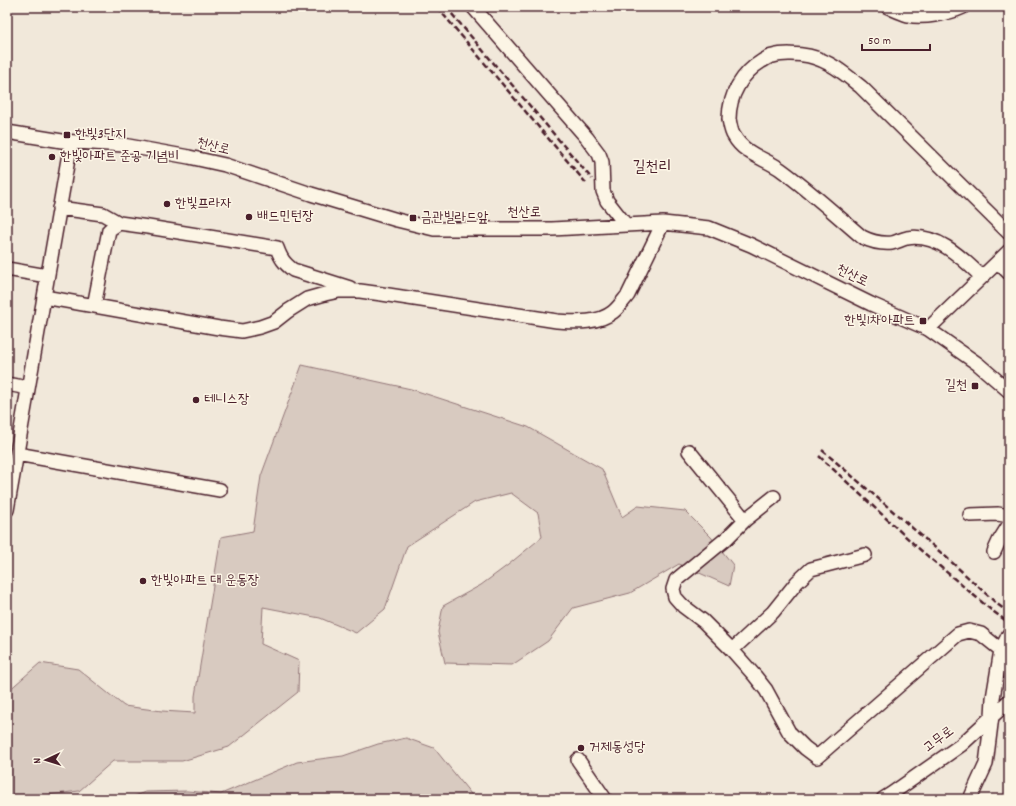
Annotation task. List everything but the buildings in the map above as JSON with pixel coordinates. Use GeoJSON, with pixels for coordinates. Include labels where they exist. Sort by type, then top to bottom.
{"type":"FeatureCollection","features":[{"type":"Feature","properties":{"kind":"street"},"geometry":{"type":"LineString","coordinates":[[473,7],[587,138],[599,154],[602,162],[603,191],[606,201],[626,225]]}},
{"type":"Feature","properties":{"kind":"street"},"geometry":{"type":"LineString","coordinates":[[888,7],[909,16],[922,16],[941,14],[963,7]]}},
{"type":"Feature","properties":{"kind":"street"},"geometry":{"type":"LineString","coordinates":[[982,277],[948,247],[933,241],[920,238],[908,238],[892,243],[874,242],[862,237],[778,168],[742,148],[733,135],[729,110],[733,95],[739,83],[754,66],[772,56],[791,54],[808,56],[824,61],[840,70],[861,87],[1009,233]]}},
{"type":"Feature","properties":{"kind":"street","name":"천산로"},"geometry":{"type":"LineString","coordinates":[[7,132],[62,141],[123,145],[188,157],[218,164],[390,218],[434,229],[552,229],[663,223],[709,228],[751,245],[871,304],[928,329],[978,364],[1009,391]]}},
{"type":"Feature","properties":{"kind":"street"},"geometry":{"type":"LineString","coordinates":[[7,510],[71,142]]}},
{"type":"Feature","properties":{"kind":"street"},"geometry":{"type":"LineString","coordinates":[[59,208],[103,214],[119,223],[277,248],[281,258],[294,270],[360,291]]}},
{"type":"Feature","properties":{"kind":"street"},"geometry":{"type":"LineString","coordinates":[[94,306],[109,230],[119,223]]}},
{"type":"Feature","properties":{"kind":"street"},"geometry":{"type":"LineString","coordinates":[[44,297],[242,331],[274,322],[307,299],[339,291],[360,291],[382,294],[557,321],[592,321],[612,313],[621,305],[628,295],[663,223]]}},
{"type":"Feature","properties":{"kind":"street"},"geometry":{"type":"LineString","coordinates":[[928,329],[1009,251]]}},
{"type":"Feature","properties":{"kind":"street"},"geometry":{"type":"LineString","coordinates":[[998,262],[1009,273]]}},
{"type":"Feature","properties":{"kind":"street"},"geometry":{"type":"LineString","coordinates":[[7,269],[47,276]]}},
{"type":"Feature","properties":{"kind":"street"},"geometry":{"type":"LineString","coordinates":[[7,384],[28,388]]}},
{"type":"Feature","properties":{"kind":"street"},"geometry":{"type":"LineString","coordinates":[[689,451],[745,520]]}},
{"type":"Feature","properties":{"kind":"street"},"geometry":{"type":"LineString","coordinates":[[17,454],[220,490]]}},
{"type":"Feature","properties":{"kind":"street"},"geometry":{"type":"LineString","coordinates":[[774,497],[676,580],[673,589],[675,597],[683,606],[704,621],[755,676],[766,690],[789,732],[805,748],[817,757],[958,634],[969,631],[981,634],[1001,650]]}},
{"type":"Feature","properties":{"kind":"street"},"geometry":{"type":"LineString","coordinates":[[970,515],[998,514],[1009,516]]}},
{"type":"Feature","properties":{"kind":"street"},"geometry":{"type":"LineString","coordinates":[[994,552],[998,541],[1009,525]]}},
{"type":"Feature","properties":{"kind":"street"},"geometry":{"type":"LineString","coordinates":[[732,650],[773,612],[797,582],[811,569],[865,555]]}},
{"type":"Feature","properties":{"kind":"street"},"geometry":{"type":"LineString","coordinates":[[970,799],[986,764],[993,698],[1001,650],[1009,634]]}},
{"type":"Feature","properties":{"kind":"street","name":"고무로"},"geometry":{"type":"LineString","coordinates":[[883,799],[961,745],[1009,701]]}},
{"type":"Feature","properties":{"kind":"street"},"geometry":{"type":"LineString","coordinates":[[578,760],[605,799]]}},
{"type":"Feature","properties":{"kind":"shaded area"},"geometry":{"type":"Polygon","coordinates":[[[302,365],[411,389],[528,427],[602,469],[622,517],[638,506],[685,511],[711,537],[733,565],[729,586],[679,564],[630,593],[573,608],[548,641],[512,665],[445,663],[438,632],[443,606],[481,585],[542,537],[538,513],[511,493],[475,502],[407,546],[385,609],[356,633],[320,618],[263,607],[261,644],[299,661],[298,692],[229,747],[182,761],[113,761],[79,791],[7,799],[7,692],[40,663],[78,669],[124,706],[162,711],[195,713],[195,696],[221,537],[253,531],[261,476],[302,365]]]}},
{"type":"Feature","properties":{"kind":"shaded area"},"geometry":{"type":"Polygon","coordinates":[[[406,738],[434,748],[475,799],[127,799],[145,792],[187,791],[221,794],[297,762],[343,756],[378,744],[406,738]]]}},
{"type":"Feature","properties":{"kind":"waterway"},"geometry":{"type":"LineString","coordinates":[[873,7],[885,11]]}},
{"type":"Feature","properties":{"kind":"waterway"},"geometry":{"type":"LineString","coordinates":[[967,10],[972,7]]}},
{"type":"Feature","properties":{"kind":"railway"},"geometry":{"type":"LineString","coordinates":[[437,7],[586,183]]}},
{"type":"Feature","properties":{"kind":"railway"},"geometry":{"type":"LineString","coordinates":[[446,7],[592,179]]}},
{"type":"Feature","properties":{"kind":"railway"},"geometry":{"type":"LineString","coordinates":[[822,450],[1009,613]]}},
{"type":"Feature","properties":{"kind":"railway"},"geometry":{"type":"LineString","coordinates":[[819,456],[917,547],[990,609],[1009,623]]}},
{"type":"Feature","properties":{"kind":"place","name":"한빛3단지"},"geometry":{"type":"Point","coordinates":[67,135]}},
{"type":"Feature","properties":{"kind":"place","name":"한빛아파트 준공 기념비"},"geometry":{"type":"Point","coordinates":[52,157]}},
{"type":"Feature","properties":{"kind":"place","name":"한빛프라자"},"geometry":{"type":"Point","coordinates":[167,204]}},
{"type":"Feature","properties":{"kind":"place","name":"배드민턴장"},"geometry":{"type":"Point","coordinates":[249,217]}},
{"type":"Feature","properties":{"kind":"place","name":"금관빌라드앞"},"geometry":{"type":"Point","coordinates":[413,218]}},
{"type":"Feature","properties":{"kind":"place","name":"한빛1차아파트"},"geometry":{"type":"Point","coordinates":[923,321]}},
{"type":"Feature","properties":{"kind":"place","name":"길천"},"geometry":{"type":"Point","coordinates":[975,386]}},
{"type":"Feature","properties":{"kind":"place","name":"테니스장"},"geometry":{"type":"Point","coordinates":[196,400]}},
{"type":"Feature","properties":{"kind":"place","name":"한빛아파트 대 운동장"},"geometry":{"type":"Point","coordinates":[143,581]}},
{"type":"Feature","properties":{"kind":"place","name":"거제동성당"},"geometry":{"type":"Point","coordinates":[581,748]}},
{"type":"Feature","properties":{"kind":"district","name":"길천리"},"geometry":{"type":"Point","coordinates":[652,167]}}]}
